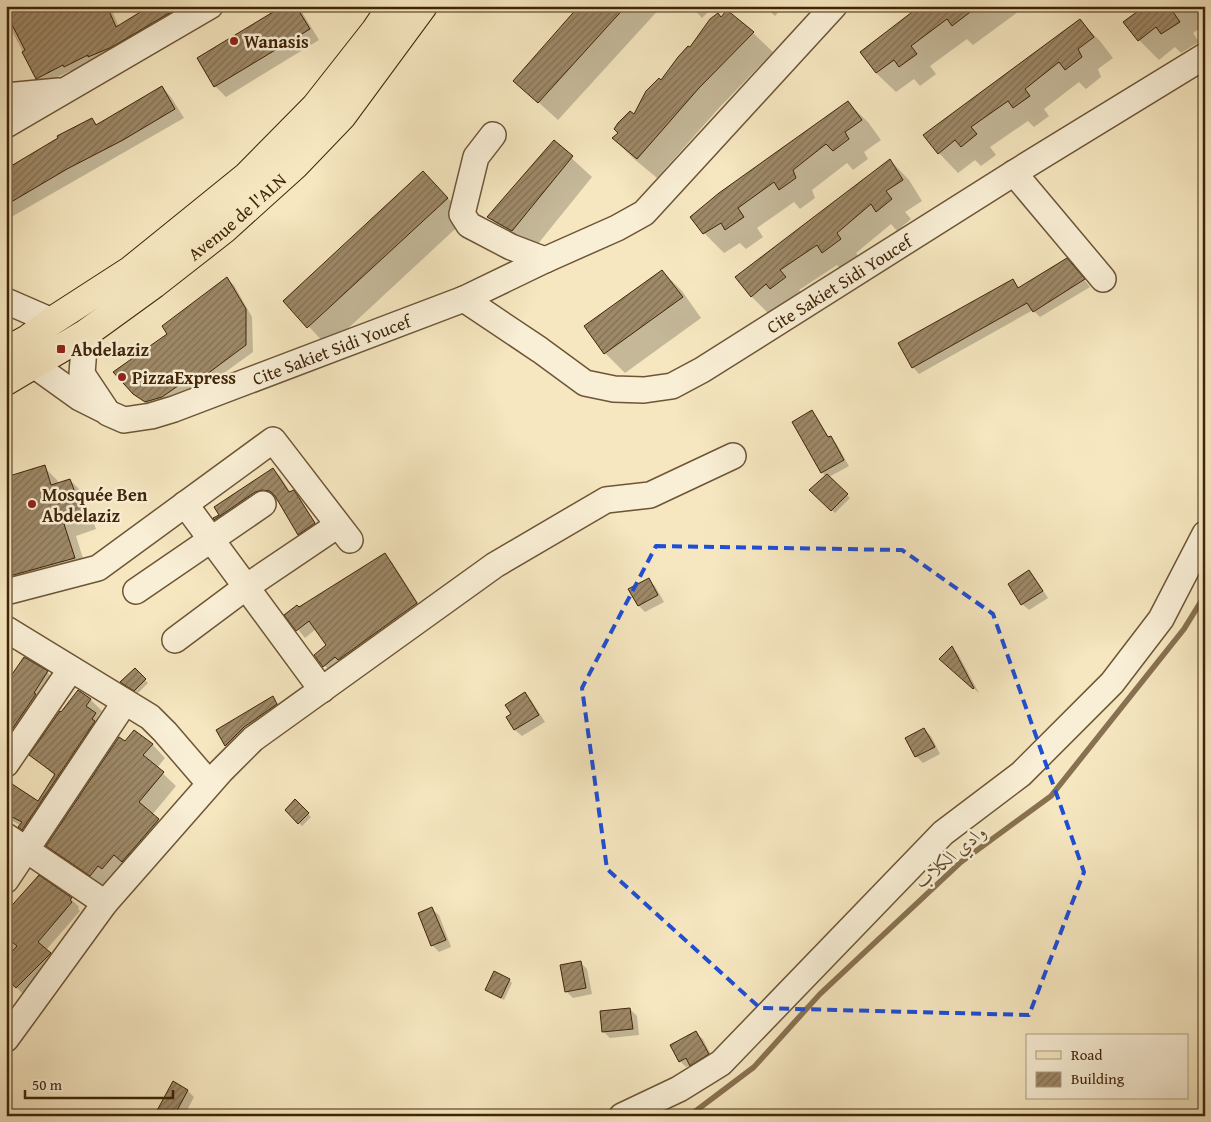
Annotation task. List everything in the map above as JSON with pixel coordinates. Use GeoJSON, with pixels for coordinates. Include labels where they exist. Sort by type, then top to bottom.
{"type":"FeatureCollection","features":[{"type":"Feature","properties":{"kind":"main road"},"geometry":{"type":"LineString","coordinates":[[6,352],[131,270],[246,177],[316,106],[375,31],[392,6]]}},
{"type":"Feature","properties":{"kind":"main road","name":"Avenue de l'ALN"},"geometry":{"type":"LineString","coordinates":[[6,381],[85,334],[154,284],[223,230],[295,166],[342,116],[423,6]]}},
{"type":"Feature","properties":{"kind":"street"},"geometry":{"type":"LineString","coordinates":[[6,124],[210,6]]}},
{"type":"Feature","properties":{"kind":"street","name":"Cite Sakiet Sidi Youcef"},"geometry":{"type":"LineString","coordinates":[[6,352],[34,365],[80,398],[124,420],[151,416],[174,409],[464,299],[617,228],[644,213],[834,6]]}},
{"type":"Feature","properties":{"kind":"street","name":"Cite Sakiet Sidi Youcef"},"geometry":{"type":"LineString","coordinates":[[464,299],[585,383],[622,389],[644,390],[672,386],[1205,56]]}},
{"type":"Feature","properties":{"kind":"street"},"geometry":{"type":"LineString","coordinates":[[6,96],[65,90]]}},
{"type":"Feature","properties":{"kind":"street"},"geometry":{"type":"LineString","coordinates":[[493,135],[476,157],[462,214],[468,225],[511,247],[545,260]]}},
{"type":"Feature","properties":{"kind":"street"},"geometry":{"type":"LineString","coordinates":[[1014,173],[1102,279]]}},
{"type":"Feature","properties":{"kind":"street"},"geometry":{"type":"LineString","coordinates":[[6,301],[52,321]]}},
{"type":"Feature","properties":{"kind":"street"},"geometry":{"type":"LineString","coordinates":[[85,334],[82,374],[108,413]]}},
{"type":"Feature","properties":{"kind":"street"},"geometry":{"type":"LineString","coordinates":[[6,592],[98,568],[273,440],[344,532],[246,587],[175,640]]}},
{"type":"Feature","properties":{"kind":"street"},"geometry":{"type":"LineString","coordinates":[[8,1035],[105,904],[210,783],[253,739],[495,566],[606,500],[650,496],[733,456]]}},
{"type":"Feature","properties":{"kind":"street"},"geometry":{"type":"LineString","coordinates":[[185,504],[322,690]]}},
{"type":"Feature","properties":{"kind":"street"},"geometry":{"type":"LineString","coordinates":[[136,590],[264,504]]}},
{"type":"Feature","properties":{"kind":"street"},"geometry":{"type":"LineString","coordinates":[[622,1116],[679,1089],[721,1063],[943,832],[1021,774],[1112,683],[1161,619],[1205,534]]}},
{"type":"Feature","properties":{"kind":"street"},"geometry":{"type":"LineString","coordinates":[[8,635],[71,669],[150,717],[210,783]]}},
{"type":"Feature","properties":{"kind":"street"},"geometry":{"type":"LineString","coordinates":[[6,764],[71,669]]}},
{"type":"Feature","properties":{"kind":"street"},"geometry":{"type":"LineString","coordinates":[[6,880],[125,702]]}},
{"type":"Feature","properties":{"kind":"street"},"geometry":{"type":"LineString","coordinates":[[6,836],[105,904]]}},
{"type":"Feature","properties":{"kind":"highlighted area"},"geometry":{"type":"Polygon","coordinates":[[[656,546],[902,550],[993,614],[1084,872],[1029,1015],[760,1008],[607,869],[582,688],[656,546]]]}},
{"type":"Feature","properties":{"kind":"building"},"geometry":{"type":"Polygon","coordinates":[[[6,6],[107,6],[116,27],[150,6],[181,6],[112,47],[88,57],[88,55],[64,67],[63,65],[36,79],[22,52],[25,50],[6,13],[6,6]]]}},
{"type":"Feature","properties":{"kind":"building"},"geometry":{"type":"Polygon","coordinates":[[[283,6],[296,6],[310,29],[214,87],[197,58],[283,6]]]}},
{"type":"Feature","properties":{"kind":"building"},"geometry":{"type":"Polygon","coordinates":[[[579,6],[626,6],[538,103],[513,81],[579,6]]]}},
{"type":"Feature","properties":{"kind":"building"},"geometry":{"type":"Polygon","coordinates":[[[920,6],[978,6],[952,26],[947,19],[911,46],[917,54],[899,67],[894,60],[876,73],[860,52],[920,6]]]}},
{"type":"Feature","properties":{"kind":"building"},"geometry":{"type":"Polygon","coordinates":[[[1145,6],[1169,6],[1180,22],[1161,34],[1156,27],[1138,41],[1123,22],[1145,6]]]}},
{"type":"Feature","properties":{"kind":"building"},"geometry":{"type":"Polygon","coordinates":[[[727,10],[754,32],[699,88],[637,159],[612,138],[618,133],[614,129],[630,111],[634,114],[646,91],[659,78],[661,80],[678,57],[688,46],[690,47],[710,19],[718,13],[721,17],[727,10]]]}},
{"type":"Feature","properties":{"kind":"building"},"geometry":{"type":"Polygon","coordinates":[[[1080,19],[1094,37],[1078,49],[1082,57],[1065,70],[1059,62],[1025,89],[1030,96],[1013,108],[1008,101],[971,127],[977,134],[961,147],[955,140],[938,154],[923,135],[1080,19]]]}},
{"type":"Feature","properties":{"kind":"building"},"geometry":{"type":"Polygon","coordinates":[[[162,86],[175,109],[6,205],[6,169],[58,138],[57,136],[92,118],[96,125],[162,86]]]}},
{"type":"Feature","properties":{"kind":"building"},"geometry":{"type":"Polygon","coordinates":[[[848,101],[862,120],[845,132],[849,139],[833,151],[826,144],[793,170],[796,178],[779,190],[774,182],[738,208],[744,217],[725,230],[721,223],[703,234],[690,217],[719,193],[848,101]]]}},
{"type":"Feature","properties":{"kind":"building"},"geometry":{"type":"Polygon","coordinates":[[[554,140],[573,156],[512,231],[487,217],[554,140]]]}},
{"type":"Feature","properties":{"kind":"building"},"geometry":{"type":"Polygon","coordinates":[[[890,159],[903,180],[886,191],[892,199],[876,212],[871,204],[837,233],[841,239],[822,253],[817,245],[780,270],[786,277],[770,289],[766,284],[751,297],[735,277],[890,159]]]}},
{"type":"Feature","properties":{"kind":"building"},"geometry":{"type":"Polygon","coordinates":[[[423,171],[448,198],[307,328],[283,301],[423,171]]]}},
{"type":"Feature","properties":{"kind":"building"},"geometry":{"type":"Polygon","coordinates":[[[1067,258],[1085,279],[1033,312],[1027,303],[912,368],[898,343],[1013,279],[1018,288],[1067,258]]]}},
{"type":"Feature","properties":{"kind":"building"},"geometry":{"type":"Polygon","coordinates":[[[662,270],[683,297],[604,354],[584,326],[662,270]]]}},
{"type":"Feature","properties":{"kind":"building"},"geometry":{"type":"Polygon","coordinates":[[[227,277],[246,309],[246,345],[199,380],[192,376],[162,397],[145,402],[133,394],[113,372],[167,334],[162,326],[227,277]]]}},
{"type":"Feature","properties":{"kind":"building"},"geometry":{"type":"Polygon","coordinates":[[[812,410],[828,437],[831,436],[844,460],[821,473],[792,422],[812,410]]]}},
{"type":"Feature","properties":{"kind":"building","name":"Mosquée Ben Abdelaziz"},"geometry":{"type":"Polygon","coordinates":[[[45,465],[51,485],[70,479],[84,516],[64,524],[75,558],[6,577],[6,477],[45,465]]]}},
{"type":"Feature","properties":{"kind":"building"},"geometry":{"type":"Polygon","coordinates":[[[273,468],[289,492],[294,490],[315,523],[298,535],[275,496],[270,491],[262,490],[255,492],[214,520],[213,518],[219,515],[214,507],[273,468]]]}},
{"type":"Feature","properties":{"kind":"building"},"geometry":{"type":"Polygon","coordinates":[[[827,474],[848,494],[831,511],[809,490],[827,474]]]}},
{"type":"Feature","properties":{"kind":"building"},"geometry":{"type":"Polygon","coordinates":[[[385,553],[417,603],[338,660],[335,657],[323,667],[314,655],[326,645],[309,621],[296,631],[284,615],[297,605],[299,607],[385,553]]]}},
{"type":"Feature","properties":{"kind":"building"},"geometry":{"type":"Polygon","coordinates":[[[1029,570],[1043,591],[1021,605],[1008,584],[1029,570]]]}},
{"type":"Feature","properties":{"kind":"building"},"geometry":{"type":"Polygon","coordinates":[[[649,578],[658,595],[638,606],[628,589],[649,578]]]}},
{"type":"Feature","properties":{"kind":"building"},"geometry":{"type":"Polygon","coordinates":[[[952,646],[974,688],[973,689],[939,659],[952,646]]]}},
{"type":"Feature","properties":{"kind":"building"},"geometry":{"type":"Polygon","coordinates":[[[24,657],[48,671],[34,693],[36,694],[6,738],[6,683],[24,657]]]}},
{"type":"Feature","properties":{"kind":"building"},"geometry":{"type":"Polygon","coordinates":[[[135,668],[146,679],[134,691],[120,682],[135,668]]]}},
{"type":"Feature","properties":{"kind":"building"},"geometry":{"type":"Polygon","coordinates":[[[78,690],[91,699],[86,706],[96,713],[92,719],[95,721],[22,830],[18,827],[22,822],[6,814],[6,780],[38,801],[55,774],[29,755],[60,711],[78,690]]]}},
{"type":"Feature","properties":{"kind":"building"},"geometry":{"type":"Polygon","coordinates":[[[525,692],[539,715],[514,730],[506,717],[511,714],[505,705],[525,692]]]}},
{"type":"Feature","properties":{"kind":"building"},"geometry":{"type":"Polygon","coordinates":[[[273,696],[277,704],[244,727],[225,746],[216,730],[273,696]]]}},
{"type":"Feature","properties":{"kind":"building"},"geometry":{"type":"Polygon","coordinates":[[[924,728],[935,747],[915,757],[905,738],[924,728]]]}},
{"type":"Feature","properties":{"kind":"building"},"geometry":{"type":"Polygon","coordinates":[[[134,730],[153,744],[143,755],[164,772],[139,802],[159,819],[122,862],[114,855],[102,869],[98,866],[90,876],[46,846],[119,737],[125,741],[134,730]]]}},
{"type":"Feature","properties":{"kind":"building"},"geometry":{"type":"Polygon","coordinates":[[[295,799],[309,813],[298,824],[285,810],[295,799]]]}},
{"type":"Feature","properties":{"kind":"building"},"geometry":{"type":"Polygon","coordinates":[[[39,875],[72,898],[70,900],[72,902],[38,942],[51,953],[16,988],[6,979],[6,958],[17,946],[6,937],[6,912],[39,875]]]}},
{"type":"Feature","properties":{"kind":"building"},"geometry":{"type":"Polygon","coordinates":[[[432,907],[446,940],[431,946],[418,913],[432,907]]]}},
{"type":"Feature","properties":{"kind":"building"},"geometry":{"type":"Polygon","coordinates":[[[581,961],[586,988],[565,992],[560,965],[581,961]]]}},
{"type":"Feature","properties":{"kind":"building"},"geometry":{"type":"Polygon","coordinates":[[[494,971],[510,979],[501,998],[485,990],[494,971]]]}},
{"type":"Feature","properties":{"kind":"building"},"geometry":{"type":"Polygon","coordinates":[[[630,1008],[633,1029],[602,1032],[600,1011],[630,1008]]]}},
{"type":"Feature","properties":{"kind":"building"},"geometry":{"type":"Polygon","coordinates":[[[696,1031],[709,1054],[690,1066],[686,1058],[679,1062],[670,1045],[696,1031]]]}},
{"type":"Feature","properties":{"kind":"building"},"geometry":{"type":"Polygon","coordinates":[[[173,1081],[188,1090],[174,1116],[154,1116],[173,1081]]]}},
{"type":"Feature","properties":{"kind":"waterway","name":"وادي الكلاب"},"geometry":{"type":"LineString","coordinates":[[689,1116],[754,1067],[820,994],[961,862],[1051,796],[1184,629],[1205,595]]}},
{"type":"Feature","properties":{"kind":"place","name":"Wanasis"},"geometry":{"type":"Point","coordinates":[234,41]}},
{"type":"Feature","properties":{"kind":"place","name":"Abdelaziz"},"geometry":{"type":"Point","coordinates":[61,349]}},
{"type":"Feature","properties":{"kind":"place","name":"PizzaExpress"},"geometry":{"type":"Point","coordinates":[122,377]}},
{"type":"Feature","properties":{"kind":"place","name":"Mosquée Ben Abdelaziz"},"geometry":{"type":"Point","coordinates":[32,504]}}]}
